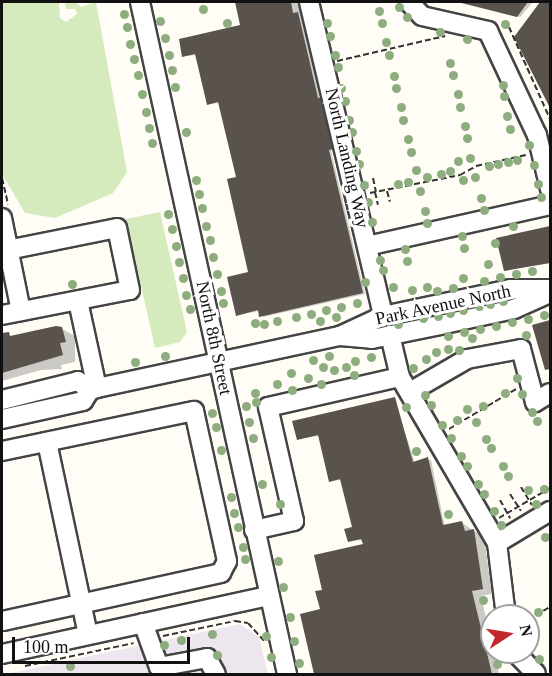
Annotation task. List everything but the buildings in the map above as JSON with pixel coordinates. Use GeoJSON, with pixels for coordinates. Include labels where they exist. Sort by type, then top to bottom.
{"type":"FeatureCollection","features":[{"type":"Feature","properties":{"kind":"street","name":"North 8th Street"},"geometry":{"type":"LineString","coordinates":[[140,2],[287,675]]}},
{"type":"Feature","properties":{"kind":"street","name":"North Landing Way"},"geometry":{"type":"LineString","coordinates":[[309,2],[383,316]]}},
{"type":"Feature","properties":{"kind":"street"},"geometry":{"type":"LineString","coordinates":[[409,2],[422,16],[488,32],[542,151],[550,189]]}},
{"type":"Feature","properties":{"kind":"street"},"geometry":{"type":"LineString","coordinates":[[367,246],[550,205]]}},
{"type":"Feature","properties":{"kind":"street"},"geometry":{"type":"LineString","coordinates":[[2,218],[21,311]]}},
{"type":"Feature","properties":{"kind":"street"},"geometry":{"type":"LineString","coordinates":[[2,315],[129,290],[117,228],[8,250]]}},
{"type":"Feature","properties":{"kind":"street","name":"Park Avenue North"},"geometry":{"type":"LineString","coordinates":[[340,336],[383,316],[510,288],[550,291]]}},
{"type":"Feature","properties":{"kind":"street","name":"Park Avenue North"},"geometry":{"type":"LineString","coordinates":[[2,419],[83,401],[94,389],[340,336],[390,335],[514,309],[550,291]]}},
{"type":"Feature","properties":{"kind":"street"},"geometry":{"type":"LineString","coordinates":[[78,301],[94,389]]}},
{"type":"Feature","properties":{"kind":"street"},"geometry":{"type":"LineString","coordinates":[[390,335],[405,385],[497,543],[505,604]]}},
{"type":"Feature","properties":{"kind":"street"},"geometry":{"type":"LineString","coordinates":[[254,530],[294,521],[268,406],[405,385],[468,359],[521,349],[535,402],[550,393]]}},
{"type":"Feature","properties":{"kind":"street","name":"Park Avenue North"},"geometry":{"type":"LineString","coordinates":[[2,400],[78,381],[94,389]]}},
{"type":"Feature","properties":{"kind":"street"},"geometry":{"type":"LineString","coordinates":[[2,451],[194,411],[226,561],[221,573],[2,621]]}},
{"type":"Feature","properties":{"kind":"street"},"geometry":{"type":"LineString","coordinates":[[47,442],[88,635]]}},
{"type":"Feature","properties":{"kind":"street"},"geometry":{"type":"LineString","coordinates":[[497,543],[550,511]]}},
{"type":"Feature","properties":{"kind":"street"},"geometry":{"type":"LineString","coordinates":[[2,654],[269,596]]}},
{"type":"Feature","properties":{"kind":"street"},"geometry":{"type":"LineString","coordinates":[[143,623],[159,667],[207,658],[216,675]]}},
{"type":"Feature","properties":{"kind":"street"},"geometry":{"type":"LineString","coordinates":[[543,675],[550,670]]}},
{"type":"Feature","properties":{"kind":"path"},"geometry":{"type":"LineString","coordinates":[[509,27],[550,119]]}},
{"type":"Feature","properties":{"kind":"path"},"geometry":{"type":"LineString","coordinates":[[334,62],[447,36]]}},
{"type":"Feature","properties":{"kind":"path"},"geometry":{"type":"LineString","coordinates":[[364,194],[460,175],[476,166],[542,151]]}},
{"type":"Feature","properties":{"kind":"path"},"geometry":{"type":"LineString","coordinates":[[373,178],[378,205]]}},
{"type":"Feature","properties":{"kind":"path"},"geometry":{"type":"LineString","coordinates":[[387,189],[390,202]]}},
{"type":"Feature","properties":{"kind":"path"},"geometry":{"type":"LineString","coordinates":[[444,432],[518,388]]}},
{"type":"Feature","properties":{"kind":"path"},"geometry":{"type":"LineString","coordinates":[[521,487],[530,501]]}},
{"type":"Feature","properties":{"kind":"path"},"geometry":{"type":"LineString","coordinates":[[496,520],[550,488]]}},
{"type":"Feature","properties":{"kind":"path"},"geometry":{"type":"LineString","coordinates":[[510,494],[519,508]]}},
{"type":"Feature","properties":{"kind":"path"},"geometry":{"type":"LineString","coordinates":[[500,500],[508,514]]}},
{"type":"Feature","properties":{"kind":"shaded area"},"geometry":{"type":"Polygon","coordinates":[[[240,624],[259,637],[268,674],[6,674],[240,624]]]}},
{"type":"Feature","properties":{"kind":"green space"},"geometry":{"type":"Polygon","coordinates":[[[2,2],[59,2],[60,18],[66,22],[77,14],[75,9],[66,9],[65,2],[76,2],[81,7],[96,2],[127,172],[113,193],[55,218],[25,213],[2,174],[2,2]]]}},
{"type":"Feature","properties":{"kind":"green space"},"geometry":{"type":"Polygon","coordinates":[[[160,212],[187,332],[180,342],[155,348],[126,219],[160,212]]]}}]}
